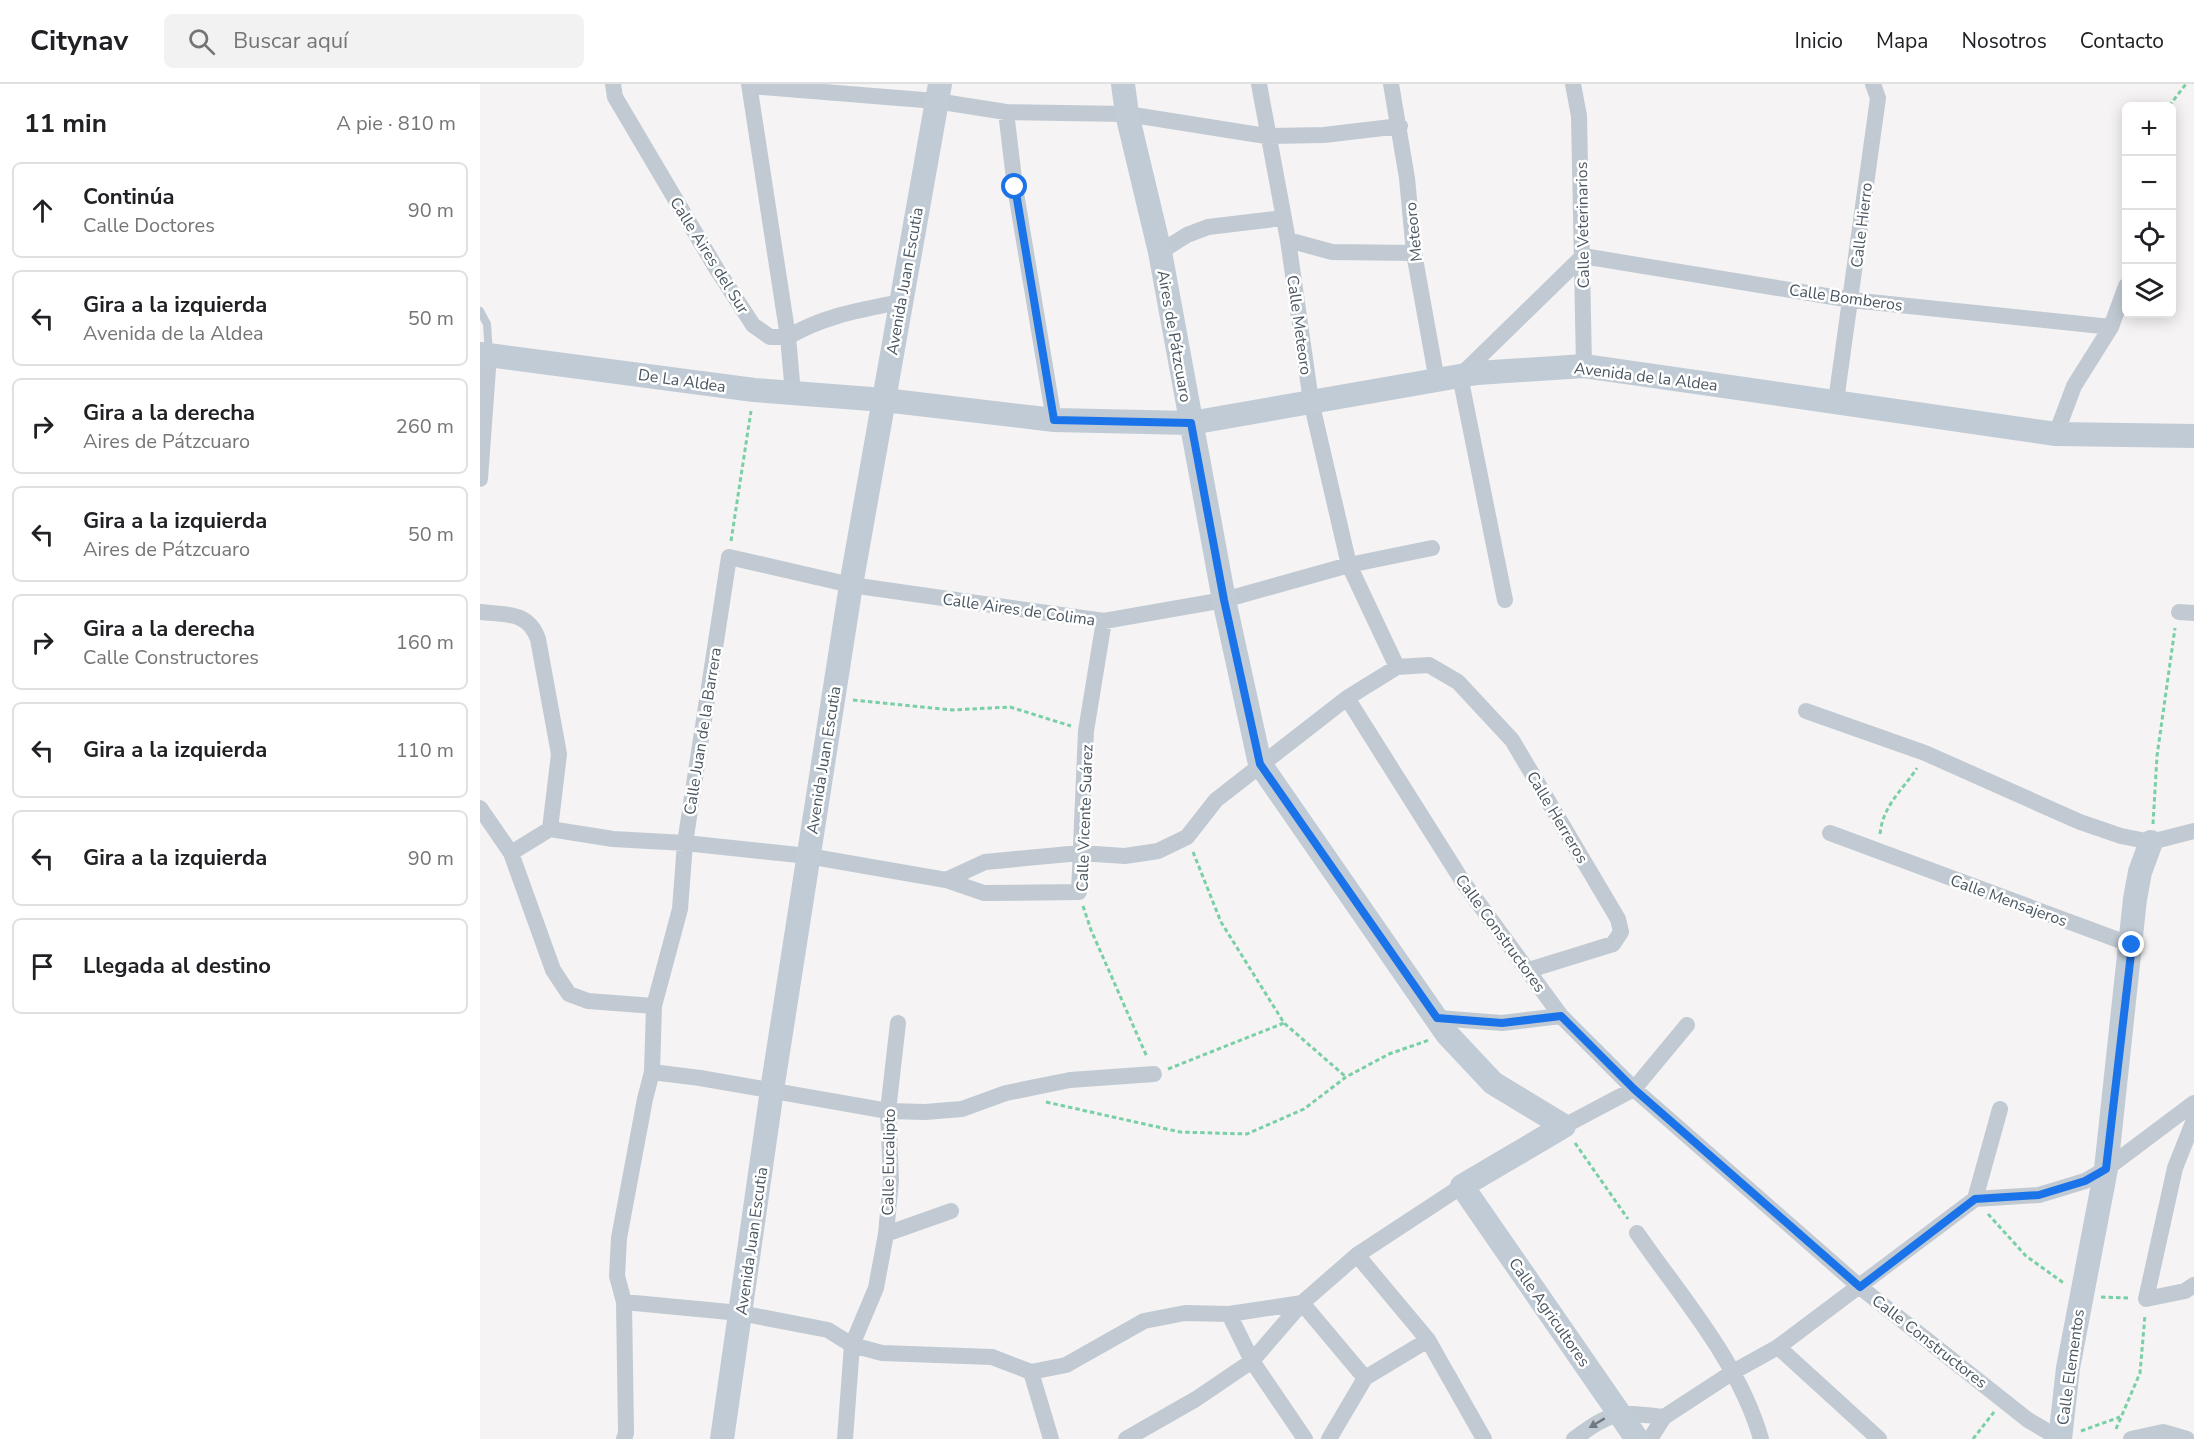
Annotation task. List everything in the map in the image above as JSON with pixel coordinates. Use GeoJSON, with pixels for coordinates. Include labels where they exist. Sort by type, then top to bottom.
{"type":"FeatureCollection","features":[{"type":"Feature","properties":{"kind":"street","name":"Calle Aires del Sur"},"geometry":{"type":"LineString","coordinates":[[613,84],[615,97],[753,325],[770,337],[788,337]]}},
{"type":"Feature","properties":{"kind":"street","name":"Aires de Pátzcuaro"},"geometry":{"type":"LineString","coordinates":[[1123,84],[1127,114],[1160,252],[1224,600],[1260,764],[1442,1026],[1493,1083],[1564,1126]]}},
{"type":"Feature","properties":{"kind":"street","name":"Calle Meteoro"},"geometry":{"type":"LineString","coordinates":[[1259,84],[1266,136],[1288,240],[1311,401],[1349,565],[1397,667]]}},
{"type":"Feature","properties":{"kind":"street","name":"Meteoro"},"geometry":{"type":"LineString","coordinates":[[1391,84],[1400,126],[1414,253],[1505,600]]}},
{"type":"Feature","properties":{"kind":"street","name":"Calle Veterinarios"},"geometry":{"type":"LineString","coordinates":[[1573,84],[1580,116],[1584,366]]}},
{"type":"Feature","properties":{"kind":"street","name":"Calle Hierro"},"geometry":{"type":"LineString","coordinates":[[1836,401],[1878,98],[1873,84]]}},
{"type":"Feature","properties":{"kind":"street"},"geometry":{"type":"LineString","coordinates":[[793,393],[788,337],[749,85],[938,92],[1006,112],[1127,114],[1266,136],[1324,135],[1400,126]]}},
{"type":"Feature","properties":{"kind":"street","name":"Avenida Juan Escutia"},"geometry":{"type":"LineString","coordinates":[[722,1439],[772,1090],[851,585],[938,92]]}},
{"type":"Feature","properties":{"kind":"street"},"geometry":{"type":"LineString","coordinates":[[1006,112],[1015,187],[1054,420]]}},
{"type":"Feature","properties":{"kind":"street"},"geometry":{"type":"LineString","coordinates":[[1160,252],[1186,235],[1208,227],[1283,218]]}},
{"type":"Feature","properties":{"kind":"street"},"geometry":{"type":"LineString","coordinates":[[1288,240],[1332,252],[1414,253]]}},
{"type":"Feature","properties":{"kind":"street"},"geometry":{"type":"LineString","coordinates":[[1448,378],[1583,256]]}},
{"type":"Feature","properties":{"kind":"street","name":"Calle Bomberos"},"geometry":{"type":"LineString","coordinates":[[1583,256],[1851,300],[2111,327]]}},
{"type":"Feature","properties":{"kind":"street"},"geometry":{"type":"LineString","coordinates":[[2056,434],[2074,386],[2111,327],[2122,299]]}},
{"type":"Feature","properties":{"kind":"street"},"geometry":{"type":"LineString","coordinates":[[788,337],[808,325],[837,314],[900,302]]}},
{"type":"Feature","properties":{"kind":"street"},"geometry":{"type":"LineString","coordinates":[[480,479],[484,354]]}},
{"type":"Feature","properties":{"kind":"street","name":"De La Aldea"},"geometry":{"type":"LineString","coordinates":[[484,354],[754,390],[884,400]]}},
{"type":"Feature","properties":{"kind":"street","name":"Avenida de la Aldea"},"geometry":{"type":"LineString","coordinates":[[884,400],[1054,420],[1191,423],[1448,378],[1584,366],[2056,434],[2194,436]]}},
{"type":"Feature","properties":{"kind":"street","name":"Calle Aires de Colima"},"geometry":{"type":"LineString","coordinates":[[729,557],[851,585],[1104,621],[1224,600],[1349,565],[1432,548]]}},
{"type":"Feature","properties":{"kind":"street","name":"Calle Juan de la Barrera"},"geometry":{"type":"LineString","coordinates":[[624,1439],[626,1433],[624,1302],[617,1276],[619,1238],[652,1072],[654,1006],[680,909],[686,843],[729,557]]}},
{"type":"Feature","properties":{"kind":"street"},"geometry":{"type":"LineString","coordinates":[[480,612],[520,617],[534,625],[559,754],[550,829]]}},
{"type":"Feature","properties":{"kind":"street","name":"Calle Vicente Suárez"},"geometry":{"type":"LineString","coordinates":[[1079,892],[1086,731],[1104,621]]}},
{"type":"Feature","properties":{"kind":"street","name":"Calle Herreros"},"geometry":{"type":"LineString","coordinates":[[1397,667],[1429,665],[1458,682],[1512,740],[1618,919],[1621,932],[1613,944],[1529,970]]}},
{"type":"Feature","properties":{"kind":"street"},"geometry":{"type":"LineString","coordinates":[[945,880],[985,862],[1080,853],[1125,856],[1158,851],[1187,837],[1215,800],[1260,764],[1347,698],[1397,667]]}},
{"type":"Feature","properties":{"kind":"street","name":"Calle Constructores"},"geometry":{"type":"LineString","coordinates":[[1347,698],[1463,882],[1561,1016],[1634,1089],[1860,1287],[2028,1420],[2060,1439]]}},
{"type":"Feature","properties":{"kind":"street"},"geometry":{"type":"LineString","coordinates":[[1806,711],[1925,753],[2080,822],[2121,836],[2151,842],[2194,831]]}},
{"type":"Feature","properties":{"kind":"street"},"geometry":{"type":"LineString","coordinates":[[480,808],[511,853],[553,970],[569,994],[588,1001],[654,1006]]}},
{"type":"Feature","properties":{"kind":"street"},"geometry":{"type":"LineString","coordinates":[[511,853],[550,829],[613,839],[686,843],[808,856],[945,880],[984,893],[1079,892]]}},
{"type":"Feature","properties":{"kind":"street","name":"Calle Mensajeros"},"geometry":{"type":"LineString","coordinates":[[1830,833],[2132,945]]}},
{"type":"Feature","properties":{"kind":"street"},"geometry":{"type":"LineString","coordinates":[[2081,1295],[2106,1169],[2137,890],[2151,842]]}},
{"type":"Feature","properties":{"kind":"street"},"geometry":{"type":"LineString","coordinates":[[1442,1026],[1502,1023],[1561,1016]]}},
{"type":"Feature","properties":{"kind":"street","name":"Calle Eucalipto"},"geometry":{"type":"LineString","coordinates":[[845,1439],[852,1345],[876,1288],[886,1234],[891,1180],[888,1111],[898,1023]]}},
{"type":"Feature","properties":{"kind":"street"},"geometry":{"type":"LineString","coordinates":[[1126,1439],[1197,1399],[1252,1361],[1302,1303],[1356,1255],[1462,1186],[1564,1126],[1634,1089],[1687,1025]]}},
{"type":"Feature","properties":{"kind":"street"},"geometry":{"type":"LineString","coordinates":[[652,1072],[772,1090],[888,1111],[925,1112],[962,1109],[1006,1093],[1070,1080],[1154,1074]]}},
{"type":"Feature","properties":{"kind":"street"},"geometry":{"type":"LineString","coordinates":[[1650,1439],[1664,1417],[1733,1371],[1778,1347],[1975,1199],[2039,1195],[2085,1181],[2106,1169],[2194,1103]]}},
{"type":"Feature","properties":{"kind":"street"},"geometry":{"type":"LineString","coordinates":[[1975,1199],[2000,1109]]}},
{"type":"Feature","properties":{"kind":"street"},"geometry":{"type":"LineString","coordinates":[[2194,1120],[2175,1168],[2146,1299],[2185,1291],[2194,1285]]}},
{"type":"Feature","properties":{"kind":"street","name":"Calle Agricultores"},"geometry":{"type":"LineString","coordinates":[[1462,1186],[1637,1439]]}},
{"type":"Feature","properties":{"kind":"street"},"geometry":{"type":"LineString","coordinates":[[886,1234],[951,1211]]}},
{"type":"Feature","properties":{"kind":"street"},"geometry":{"type":"LineString","coordinates":[[1637,1233],[1733,1371],[1751,1406],[1761,1439]]}},
{"type":"Feature","properties":{"kind":"street"},"geometry":{"type":"LineString","coordinates":[[1356,1255],[1428,1340],[1484,1439]]}},
{"type":"Feature","properties":{"kind":"street","name":"Calle Elementos"},"geometry":{"type":"LineString","coordinates":[[2060,1439],[2081,1295]]}},
{"type":"Feature","properties":{"kind":"street"},"geometry":{"type":"LineString","coordinates":[[624,1302],[740,1313],[828,1330],[852,1345],[892,1354],[992,1357],[1031,1372],[1066,1365],[1144,1321],[1185,1314],[1228,1314],[1302,1303]]}},
{"type":"Feature","properties":{"kind":"street"},"geometry":{"type":"LineString","coordinates":[[1302,1303],[1365,1378]]}},
{"type":"Feature","properties":{"kind":"street"},"geometry":{"type":"LineString","coordinates":[[1228,1314],[1252,1361],[1305,1439]]}},
{"type":"Feature","properties":{"kind":"street"},"geometry":{"type":"LineString","coordinates":[[1329,1439],[1365,1378],[1428,1340]]}},
{"type":"Feature","properties":{"kind":"street"},"geometry":{"type":"LineString","coordinates":[[1778,1347],[1879,1439]]}},
{"type":"Feature","properties":{"kind":"street"},"geometry":{"type":"LineString","coordinates":[[1031,1372],[1051,1439]]}},
{"type":"Feature","properties":{"kind":"street"},"geometry":{"type":"LineString","coordinates":[[1574,1439],[1599,1421],[1620,1412],[1664,1417]]}},
{"type":"Feature","properties":{"kind":"street"},"geometry":{"type":"LineString","coordinates":[[2131,1439],[2163,1432],[2187,1439]]}},
{"type":"Feature","properties":{"kind":"lane"},"geometry":{"type":"LineString","coordinates":[[480,311],[487,324],[484,354]]}},
{"type":"Feature","properties":{"kind":"path"},"geometry":{"type":"LineString","coordinates":[[2172,102],[2186,84]]}},
{"type":"Feature","properties":{"kind":"path"},"geometry":{"type":"LineString","coordinates":[[729,557],[754,390]]}},
{"type":"Feature","properties":{"kind":"path"},"geometry":{"type":"LineString","coordinates":[[2151,842],[2157,756],[2172,636],[2186,612]]}},
{"type":"Feature","properties":{"kind":"path"},"geometry":{"type":"LineString","coordinates":[[833,698],[952,710],[1010,707],[1086,731]]}},
{"type":"Feature","properties":{"kind":"path"},"geometry":{"type":"LineString","coordinates":[[1886,855],[1880,838],[1882,820],[1893,796],[1909,779],[1925,753]]}},
{"type":"Feature","properties":{"kind":"path"},"geometry":{"type":"LineString","coordinates":[[1187,837],[1221,922],[1284,1023],[1346,1077]]}},
{"type":"Feature","properties":{"kind":"path","name":"Calle Vicente Suárez"},"geometry":{"type":"LineString","coordinates":[[1079,892],[1091,930],[1154,1074]]}},
{"type":"Feature","properties":{"kind":"path"},"geometry":{"type":"LineString","coordinates":[[1154,1074],[1284,1023]]}},
{"type":"Feature","properties":{"kind":"path"},"geometry":{"type":"LineString","coordinates":[[1040,1101],[1180,1132],[1246,1134],[1304,1109],[1346,1077],[1442,1026]]}},
{"type":"Feature","properties":{"kind":"path"},"geometry":{"type":"LineString","coordinates":[[1564,1126],[1637,1233]]}},
{"type":"Feature","properties":{"kind":"path","name":"Calle Elementos"},"geometry":{"type":"LineString","coordinates":[[1975,1199],[2026,1256],[2081,1295]]}},
{"type":"Feature","properties":{"kind":"path"},"geometry":{"type":"LineString","coordinates":[[2081,1295],[2146,1299],[2140,1373],[2120,1417],[2113,1439]]}},
{"type":"Feature","properties":{"kind":"path"},"geometry":{"type":"LineString","coordinates":[[1973,1439],[2004,1399]]}},
{"type":"Feature","properties":{"kind":"path"},"geometry":{"type":"LineString","coordinates":[[2060,1439],[2120,1417]]}},
{"type":"Feature","properties":{"kind":"route"},"geometry":{"type":"LineString","coordinates":[[1015,187],[1054,420],[1191,423],[1224,600],[1260,764],[1437,1018],[1502,1023],[1561,1016],[1634,1089],[1860,1287],[1975,1199],[2039,1195],[2085,1181],[2106,1169],[2132,945]]}}]}
